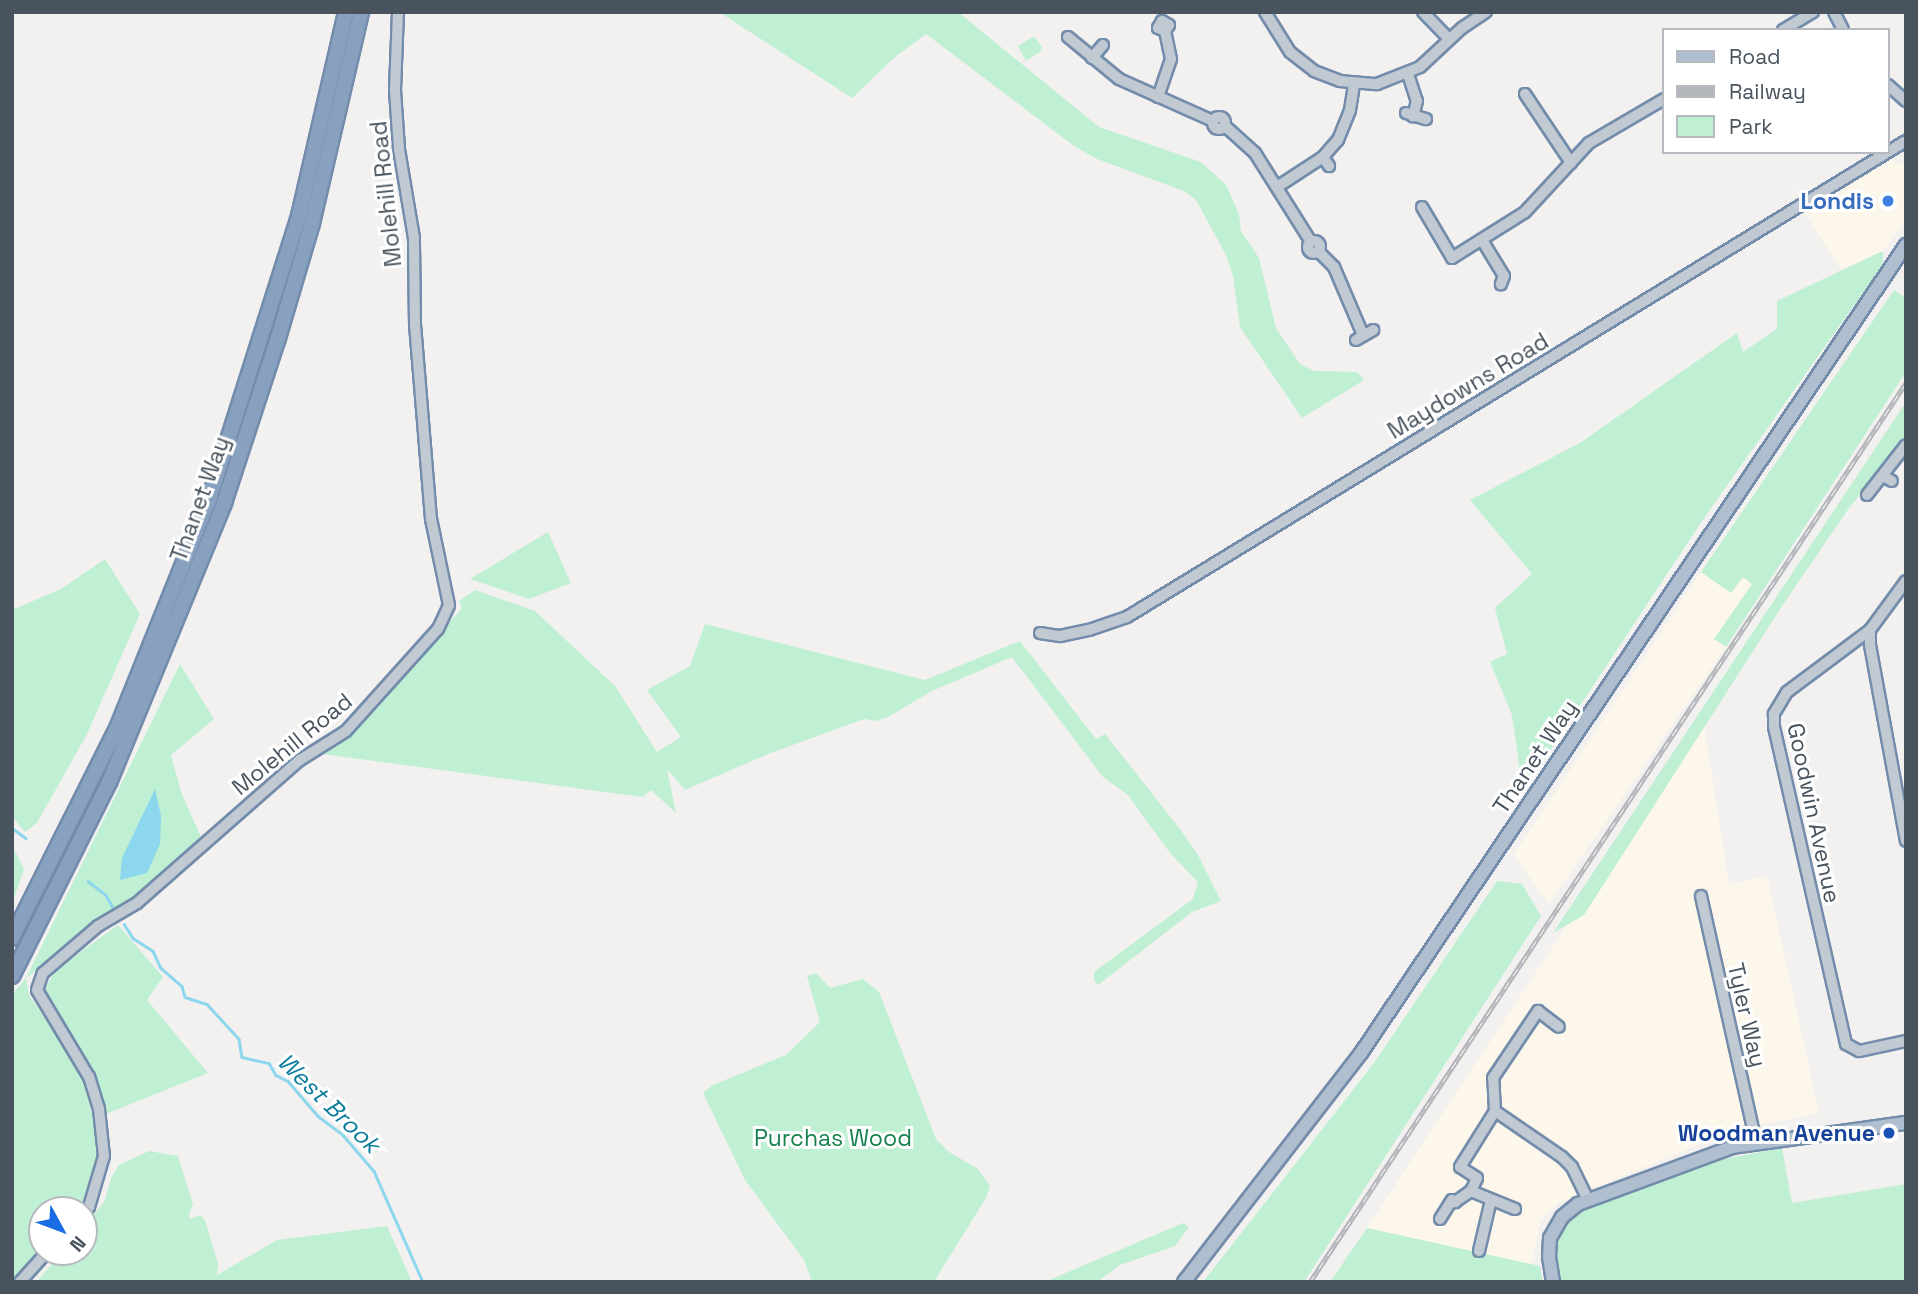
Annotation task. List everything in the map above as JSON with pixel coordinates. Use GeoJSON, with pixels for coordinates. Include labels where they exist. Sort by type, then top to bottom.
{"type":"FeatureCollection","features":[{"type":"Feature","properties":{"kind":"highway","name":"Thanet Way"},"geometry":{"type":"LineString","coordinates":[[12,938],[118,726],[209,500],[299,216],[346,12]]}},
{"type":"Feature","properties":{"kind":"highway","name":"Thanet Way"},"geometry":{"type":"LineString","coordinates":[[12,976],[110,780],[224,503],[270,365],[312,223],[361,12]]}},
{"type":"Feature","properties":{"kind":"main road","name":"Thanet Way"},"geometry":{"type":"LineString","coordinates":[[1184,1282],[1361,1053],[1906,246]]}},
{"type":"Feature","properties":{"kind":"main road"},"geometry":{"type":"LineString","coordinates":[[1553,1282],[1549,1257],[1550,1238],[1562,1217],[1588,1200],[1713,1151],[1906,1123]]}},
{"type":"Feature","properties":{"kind":"street","name":"Molehill Road"},"geometry":{"type":"LineString","coordinates":[[92,1196],[104,1156],[100,1118],[89,1077],[37,990],[43,973],[78,940],[137,903],[300,760],[346,731],[438,629],[449,605],[431,519],[415,326],[414,238],[399,149],[395,90],[398,12]]}},
{"type":"Feature","properties":{"kind":"street"},"geometry":{"type":"LineString","coordinates":[[1265,12],[1280,40],[1303,64],[1327,77],[1354,83],[1377,84],[1408,74],[1486,12]]}},
{"type":"Feature","properties":{"kind":"street"},"geometry":{"type":"LineString","coordinates":[[1423,12],[1449,39]]}},
{"type":"Feature","properties":{"kind":"street"},"geometry":{"type":"LineString","coordinates":[[1786,28],[1813,12]]}},
{"type":"Feature","properties":{"kind":"street"},"geometry":{"type":"LineString","coordinates":[[1834,12],[1842,28]]}},
{"type":"Feature","properties":{"kind":"street"},"geometry":{"type":"LineString","coordinates":[[1158,97],[1170,68],[1162,22]]}},
{"type":"Feature","properties":{"kind":"street"},"geometry":{"type":"LineString","coordinates":[[1068,37],[1119,79],[1213,121],[1221,117],[1225,126],[1243,139],[1311,242],[1318,243],[1318,251],[1334,267],[1359,337],[1373,330]]}},
{"type":"Feature","properties":{"kind":"street"},"geometry":{"type":"LineString","coordinates":[[1092,58],[1103,46]]}},
{"type":"Feature","properties":{"kind":"street"},"geometry":{"type":"LineString","coordinates":[[1408,74],[1417,101],[1409,114],[1426,119]]}},
{"type":"Feature","properties":{"kind":"street"},"geometry":{"type":"LineString","coordinates":[[1277,187],[1322,156],[1344,130],[1354,83]]}},
{"type":"Feature","properties":{"kind":"street"},"geometry":{"type":"LineString","coordinates":[[1890,87],[1906,101]]}},
{"type":"Feature","properties":{"kind":"street"},"geometry":{"type":"LineString","coordinates":[[1525,94],[1571,163]]}},
{"type":"Feature","properties":{"kind":"street"},"geometry":{"type":"LineString","coordinates":[[1422,207],[1452,258],[1525,212],[1589,143],[1662,100]]}},
{"type":"Feature","properties":{"kind":"street","name":"Maydowns Road"},"geometry":{"type":"LineString","coordinates":[[1890,151],[1906,141]]}},
{"type":"Feature","properties":{"kind":"street","name":"Maydowns Road"},"geometry":{"type":"LineString","coordinates":[[1040,633],[1060,636],[1090,631],[1127,617],[1885,154]]}},
{"type":"Feature","properties":{"kind":"street"},"geometry":{"type":"LineString","coordinates":[[1322,156],[1329,166]]}},
{"type":"Feature","properties":{"kind":"street"},"geometry":{"type":"LineString","coordinates":[[1482,240],[1504,276],[1501,284]]}},
{"type":"Feature","properties":{"kind":"street"},"geometry":{"type":"LineString","coordinates":[[1867,495],[1888,479],[1906,445]]}},
{"type":"Feature","properties":{"kind":"street","name":"Goodwin Avenue"},"geometry":{"type":"LineString","coordinates":[[1906,581],[1870,630],[1787,692],[1774,714],[1774,727],[1846,1044],[1858,1051],[1906,1041]]}},
{"type":"Feature","properties":{"kind":"street"},"geometry":{"type":"LineString","coordinates":[[1870,630],[1870,645],[1906,841]]}},
{"type":"Feature","properties":{"kind":"street","name":"Tyler Way"},"geometry":{"type":"LineString","coordinates":[[1701,896],[1756,1143]]}},
{"type":"Feature","properties":{"kind":"street"},"geometry":{"type":"LineString","coordinates":[[1440,1219],[1452,1200],[1455,1202],[1471,1191],[1477,1178],[1460,1167],[1495,1111],[1493,1078],[1538,1012],[1559,1027]]}},
{"type":"Feature","properties":{"kind":"street"},"geometry":{"type":"LineString","coordinates":[[1495,1111],[1573,1167],[1588,1200]]}},
{"type":"Feature","properties":{"kind":"street"},"geometry":{"type":"LineString","coordinates":[[1471,1191],[1515,1209]]}},
{"type":"Feature","properties":{"kind":"street"},"geometry":{"type":"LineString","coordinates":[[1479,1251],[1491,1200]]}},
{"type":"Feature","properties":{"kind":"street"},"geometry":{"type":"LineString","coordinates":[[20,1282],[34,1266]]}},
{"type":"Feature","properties":{"kind":"shaded area"},"geometry":{"type":"Polygon","coordinates":[[[1891,160],[1906,166],[1906,219],[1883,251],[1841,269],[1805,213],[1891,160]]]}},
{"type":"Feature","properties":{"kind":"shaded area"},"geometry":{"type":"Polygon","coordinates":[[[1701,572],[1731,593],[1743,577],[1752,584],[1715,639],[1726,647],[1549,904],[1514,855],[1701,572]]]}},
{"type":"Feature","properties":{"kind":"shaded area"},"geometry":{"type":"Polygon","coordinates":[[[1704,726],[1729,884],[1767,876],[1819,1113],[1734,1130],[1558,1203],[1541,1220],[1531,1265],[1367,1228],[1567,925],[1584,914],[1704,726]]]}},
{"type":"Feature","properties":{"kind":"green space"},"geometry":{"type":"Polygon","coordinates":[[[719,12],[958,12],[1099,127],[1201,162],[1226,185],[1239,214],[1241,231],[1259,258],[1276,328],[1300,364],[1314,371],[1357,372],[1364,380],[1302,418],[1240,327],[1233,276],[1226,255],[1196,200],[1184,191],[1097,159],[1074,146],[926,34],[895,57],[852,98],[719,12]]]}},
{"type":"Feature","properties":{"kind":"green space"},"geometry":{"type":"Polygon","coordinates":[[[1034,36],[1042,47],[1040,52],[1026,61],[1018,46],[1034,36]]]}},
{"type":"Feature","properties":{"kind":"green space"},"geometry":{"type":"Polygon","coordinates":[[[1883,251],[1883,264],[1702,521],[1523,792],[1512,715],[1490,662],[1507,654],[1495,608],[1532,574],[1470,500],[1580,443],[1737,333],[1743,352],[1777,329],[1777,301],[1883,251]]]}},
{"type":"Feature","properties":{"kind":"green space"},"geometry":{"type":"Polygon","coordinates":[[[1894,290],[1906,298],[1906,372],[1726,647],[1714,639],[1752,584],[1743,577],[1731,593],[1701,572],[1894,290]]]}},
{"type":"Feature","properties":{"kind":"green space"},"geometry":{"type":"Polygon","coordinates":[[[1906,402],[1906,439],[1849,508],[1780,609],[1584,915],[1553,933],[1906,402]]]}},
{"type":"Feature","properties":{"kind":"green space"},"geometry":{"type":"Polygon","coordinates":[[[548,532],[571,583],[529,599],[470,579],[548,532]]]}},
{"type":"Feature","properties":{"kind":"green space"},"geometry":{"type":"Polygon","coordinates":[[[105,559],[140,614],[87,734],[37,823],[25,832],[12,816],[12,610],[61,589],[105,559]]]}},
{"type":"Feature","properties":{"kind":"green space"},"geometry":{"type":"Polygon","coordinates":[[[475,590],[535,611],[615,686],[657,752],[681,737],[647,690],[690,666],[705,624],[925,680],[1020,641],[1096,739],[1105,734],[1180,829],[1198,855],[1221,901],[1192,912],[1098,985],[1094,981],[1094,972],[1193,899],[1198,882],[1170,853],[1128,795],[1103,777],[1012,657],[932,691],[888,717],[876,721],[864,719],[768,754],[685,790],[667,769],[676,813],[651,790],[643,797],[322,754],[350,736],[462,608],[459,601],[475,590]]]}},
{"type":"Feature","properties":{"kind":"green space"},"geometry":{"type":"Polygon","coordinates":[[[180,664],[214,719],[171,755],[181,792],[201,837],[139,894],[26,978],[180,664]]]}},
{"type":"Feature","properties":{"kind":"green space"},"geometry":{"type":"Polygon","coordinates":[[[12,845],[24,869],[12,904],[12,845]]]}},
{"type":"Feature","properties":{"kind":"green space"},"geometry":{"type":"Polygon","coordinates":[[[1497,881],[1522,884],[1541,916],[1304,1282],[1203,1282],[1374,1063],[1497,881]]]}},
{"type":"Feature","properties":{"kind":"green space"},"geometry":{"type":"Polygon","coordinates":[[[118,925],[163,977],[147,1000],[208,1073],[106,1114],[97,1079],[44,989],[57,969],[118,925]]]}},
{"type":"Feature","properties":{"kind":"green space","name":"Purchas Wood"},"geometry":{"type":"Polygon","coordinates":[[[816,973],[830,988],[863,979],[879,992],[936,1139],[949,1152],[978,1169],[990,1186],[986,1198],[935,1280],[930,1282],[812,1282],[804,1260],[745,1180],[703,1093],[713,1085],[786,1055],[820,1022],[807,976],[816,973]]]}},
{"type":"Feature","properties":{"kind":"green space"},"geometry":{"type":"Polygon","coordinates":[[[26,978],[29,995],[81,1071],[99,1142],[99,1158],[89,1196],[28,1196],[28,1266],[12,1282],[12,995],[26,978]]]}},
{"type":"Feature","properties":{"kind":"green space"},"geometry":{"type":"Polygon","coordinates":[[[1782,1148],[1792,1203],[1906,1184],[1906,1282],[1558,1282],[1554,1242],[1562,1227],[1575,1214],[1702,1163],[1782,1148]]]}},
{"type":"Feature","properties":{"kind":"green space"},"geometry":{"type":"Polygon","coordinates":[[[149,1151],[178,1156],[193,1204],[190,1219],[200,1215],[205,1220],[218,1264],[217,1275],[277,1240],[387,1226],[412,1282],[36,1282],[50,1266],[98,1266],[98,1210],[104,1202],[112,1176],[119,1165],[149,1151]]]}},
{"type":"Feature","properties":{"kind":"green space"},"geometry":{"type":"Polygon","coordinates":[[[1183,1223],[1189,1227],[1175,1246],[1120,1265],[1097,1282],[1047,1281],[1183,1223]]]}},
{"type":"Feature","properties":{"kind":"green space"},"geometry":{"type":"Polygon","coordinates":[[[1367,1228],[1540,1266],[1543,1282],[1330,1282],[1367,1228]]]}},
{"type":"Feature","properties":{"kind":"water"},"geometry":{"type":"Polygon","coordinates":[[[155,789],[161,816],[160,844],[147,873],[120,880],[122,858],[155,789]]]}},
{"type":"Feature","properties":{"kind":"waterway","name":"West Brook"},"geometry":{"type":"LineString","coordinates":[[12,828],[26,838]]}},
{"type":"Feature","properties":{"kind":"waterway","name":"West Brook"},"geometry":{"type":"LineString","coordinates":[[88,881],[106,895],[112,906]]}},
{"type":"Feature","properties":{"kind":"waterway","name":"West Brook"},"geometry":{"type":"LineString","coordinates":[[124,924],[133,938],[153,951],[161,968],[182,986],[185,997],[207,1004],[239,1039],[242,1057],[269,1063],[276,1075],[288,1081],[318,1116],[343,1135],[374,1171],[423,1282]]}},
{"type":"Feature","properties":{"kind":"railway"},"geometry":{"type":"LineString","coordinates":[[1310,1282],[1906,383]]}},
{"type":"Feature","properties":{"kind":"place","name":"Londis"},"geometry":{"type":"Point","coordinates":[1888,201]}},
{"type":"Feature","properties":{"kind":"place","name":"Woodman Avenue"},"geometry":{"type":"Point","coordinates":[1889,1133]}}]}
